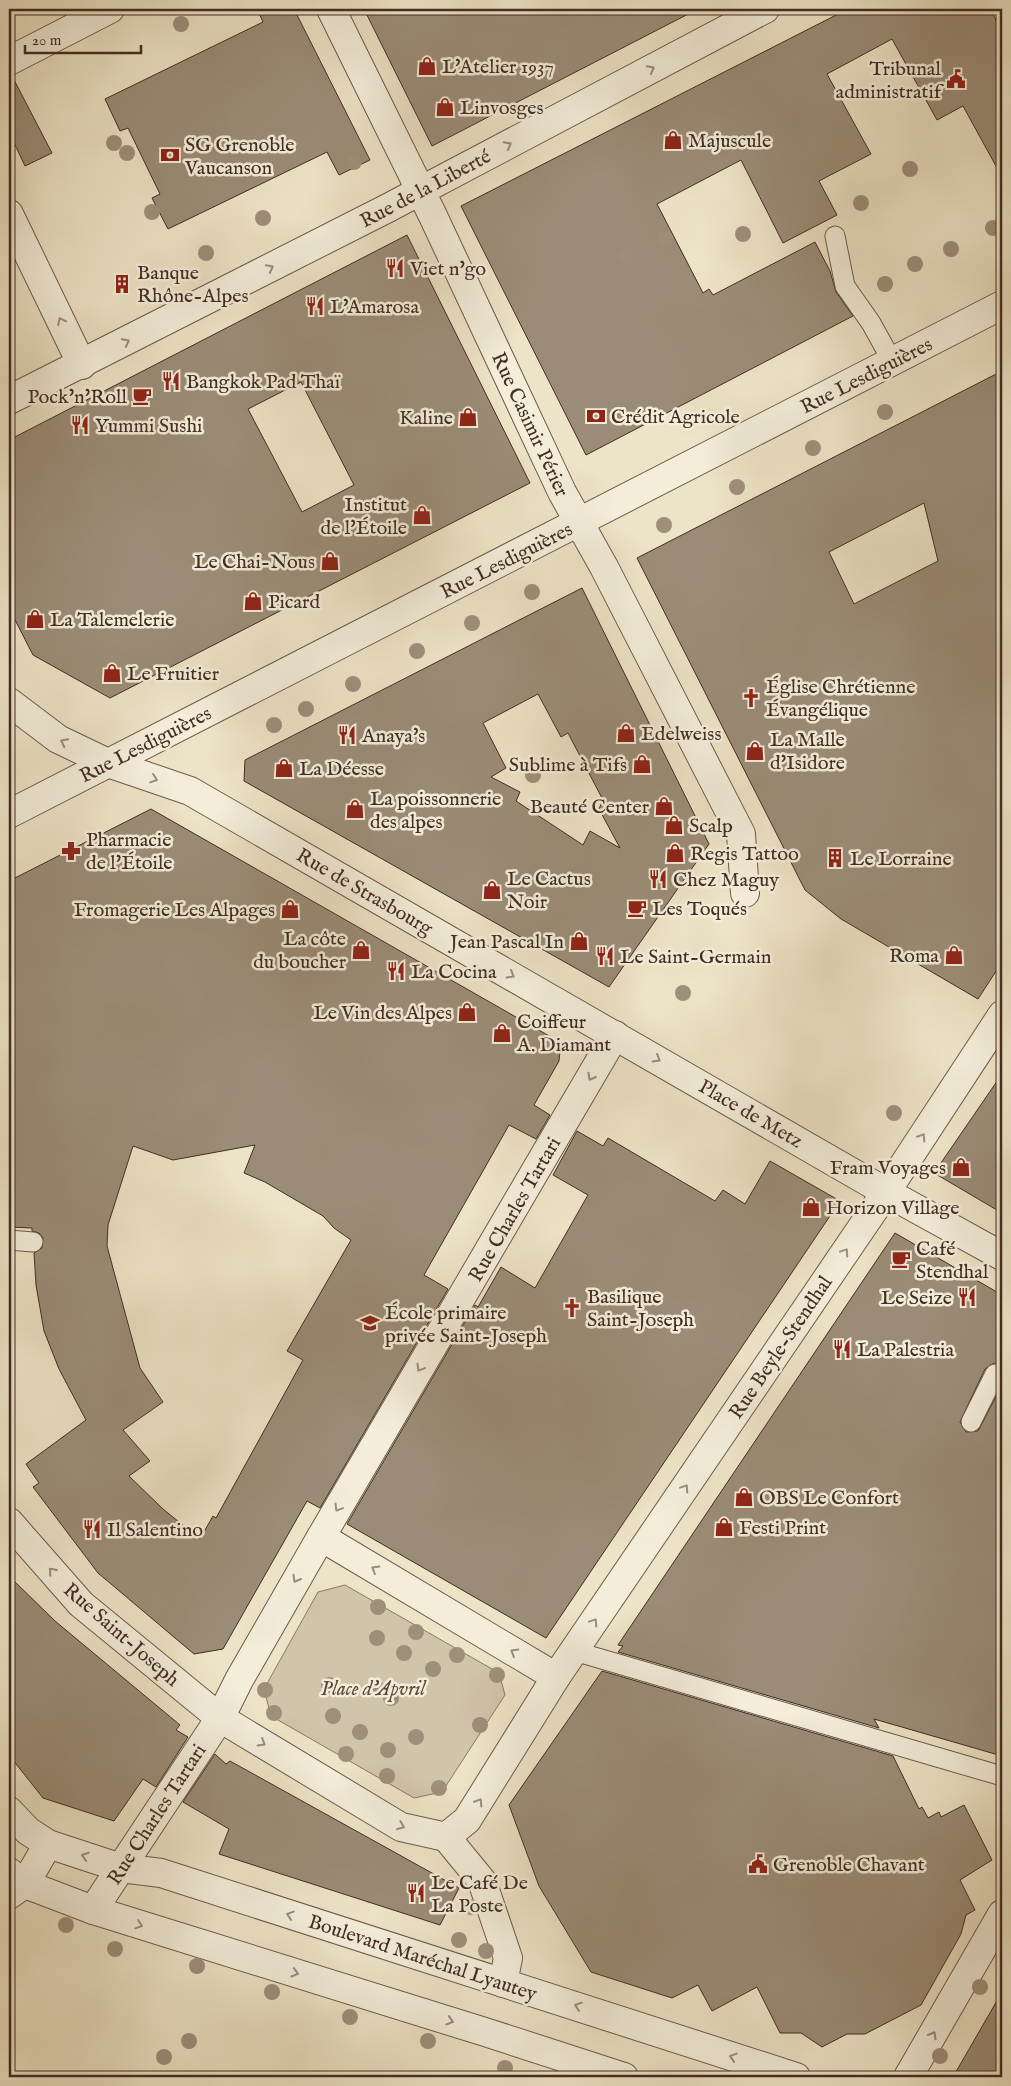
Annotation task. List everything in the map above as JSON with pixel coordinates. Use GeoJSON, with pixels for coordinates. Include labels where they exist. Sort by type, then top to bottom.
{"type":"FeatureCollection","features":[{"type":"Feature","properties":{"kind":"street"},"geometry":{"type":"LineString","coordinates":[[9,61],[110,9]]}},
{"type":"Feature","properties":{"kind":"street","name":"Rue Casimir Périer"},"geometry":{"type":"LineString","coordinates":[[331,9],[578,523],[604,567],[741,834],[745,894]]}},
{"type":"Feature","properties":{"kind":"street","name":"Rue de la Liberté"},"geometry":{"type":"LineString","coordinates":[[9,400],[420,191],[765,9]]}},
{"type":"Feature","properties":{"kind":"street"},"geometry":{"type":"LineString","coordinates":[[9,214],[82,364]]}},
{"type":"Feature","properties":{"kind":"street","name":"Rue Lesdiguières"},"geometry":{"type":"LineString","coordinates":[[9,814],[1002,305]]}},
{"type":"Feature","properties":{"kind":"street","name":"Rue de Strasbourg"},"geometry":{"type":"LineString","coordinates":[[9,702],[58,739],[108,762],[190,791],[615,1035]]}},
{"type":"Feature","properties":{"kind":"street","name":"Rue Beyle-Stendhal"},"geometry":{"type":"LineString","coordinates":[[556,1677],[886,1192],[1002,1015]]}},
{"type":"Feature","properties":{"kind":"street","name":"Place de Metz"},"geometry":{"type":"LineString","coordinates":[[615,1035],[886,1192]]}},
{"type":"Feature","properties":{"kind":"street","name":"Rue Charles Tartari"},"geometry":{"type":"LineString","coordinates":[[321,1537],[615,1035]]}},
{"type":"Feature","properties":{"kind":"street"},"geometry":{"type":"LineString","coordinates":[[886,1192],[1002,1256]]}},
{"type":"Feature","properties":{"kind":"street","name":"Rue Saint-Joseph"},"geometry":{"type":"LineString","coordinates":[[9,1522],[81,1604],[220,1718]]}},
{"type":"Feature","properties":{"kind":"street"},"geometry":{"type":"LineString","coordinates":[[446,1837],[467,1820],[556,1677],[321,1537],[239,1680],[220,1718],[401,1828],[446,1837],[482,1881],[508,1958],[503,1983]]}},
{"type":"Feature","properties":{"kind":"street","name":"Rue Charles Tartari"},"geometry":{"type":"LineString","coordinates":[[93,1910],[220,1718]]}},
{"type":"Feature","properties":{"kind":"street","name":"Boulevard Maréchal Lyautey"},"geometry":{"type":"LineString","coordinates":[[9,1811],[28,1831],[48,1844],[121,1868],[161,1874],[796,2077]]}},
{"type":"Feature","properties":{"kind":"street"},"geometry":{"type":"LineString","coordinates":[[48,1844],[14,1884],[624,2077]]}},
{"type":"Feature","properties":{"kind":"street"},"geometry":{"type":"LineString","coordinates":[[908,2077],[1002,1914]]}},
{"type":"Feature","properties":{"kind":"lane"},"geometry":{"type":"LineString","coordinates":[[835,236],[845,286],[871,323],[892,361]]}},
{"type":"Feature","properties":{"kind":"lane"},"geometry":{"type":"LineString","coordinates":[[9,1240],[33,1242]]}},
{"type":"Feature","properties":{"kind":"lane"},"geometry":{"type":"LineString","coordinates":[[971,1422],[995,1374]]}},
{"type":"Feature","properties":{"kind":"lane"},"geometry":{"type":"LineString","coordinates":[[574,1651],[1002,1776]]}},
{"type":"Feature","properties":{"kind":"green space","name":"Place d'Apvril"},"geometry":{"type":"Polygon","coordinates":[[[345,1585],[499,1673],[505,1695],[442,1792],[414,1798],[271,1716],[264,1689],[318,1592],[345,1585]]]}},
{"type":"Feature","properties":{"kind":"building"},"geometry":{"type":"Polygon","coordinates":[[[257,9],[294,9],[370,160],[339,175],[327,152],[168,229],[152,198],[160,194],[128,128],[120,131],[105,99],[263,22],[257,9]]]}},
{"type":"Feature","properties":{"kind":"building"},"geometry":{"type":"Polygon","coordinates":[[[364,9],[698,9],[432,146],[364,9]]]}},
{"type":"Feature","properties":{"kind":"building"},"geometry":{"type":"Polygon","coordinates":[[[848,9],[990,9],[1002,31],[1002,177],[963,106],[937,120],[892,39],[827,74],[871,154],[819,181],[837,215],[783,243],[741,160],[657,204],[703,293],[709,289],[713,295],[815,242],[830,271],[836,292],[853,316],[586,455],[461,206],[848,9]]]}},
{"type":"Feature","properties":{"kind":"building"},"geometry":{"type":"Polygon","coordinates":[[[12,76],[52,153],[25,166],[9,132],[9,77],[12,76]]]}},
{"type":"Feature","properties":{"kind":"building"},"geometry":{"type":"Polygon","coordinates":[[[407,235],[530,483],[110,698],[33,655],[9,608],[9,440],[407,235]],[[301,382],[248,409],[302,512],[354,485],[301,382]]]}},
{"type":"Feature","properties":{"kind":"building"},"geometry":{"type":"Polygon","coordinates":[[[1002,371],[1002,962],[978,999],[841,919],[805,890],[637,558],[1002,371]],[[924,503],[829,552],[854,604],[938,561],[924,503]]]}},
{"type":"Feature","properties":{"kind":"building"},"geometry":{"type":"Polygon","coordinates":[[[582,588],[709,844],[609,987],[244,781],[245,760],[582,588]],[[538,694],[483,723],[506,768],[491,777],[520,792],[516,801],[583,845],[590,831],[620,848],[599,809],[603,800],[568,733],[561,737],[538,694]]]}},
{"type":"Feature","properties":{"kind":"building"},"geometry":{"type":"Polygon","coordinates":[[[151,809],[551,1037],[560,1051],[559,1061],[534,1105],[550,1115],[536,1139],[509,1125],[424,1275],[448,1289],[320,1508],[307,1501],[223,1649],[194,1654],[98,1573],[33,1487],[39,1483],[26,1464],[86,1420],[59,1369],[44,1331],[36,1285],[34,1253],[42,1248],[43,1238],[39,1233],[32,1231],[32,1228],[9,1227],[9,881],[151,809]],[[255,1145],[173,1160],[133,1146],[108,1225],[107,1246],[140,1368],[163,1402],[123,1430],[150,1461],[129,1476],[163,1509],[200,1539],[213,1516],[216,1518],[303,1360],[287,1351],[351,1240],[334,1228],[323,1216],[265,1182],[244,1173],[255,1145]]]}},
{"type":"Feature","properties":{"kind":"building"},"geometry":{"type":"Polygon","coordinates":[[[1002,1074],[1002,1213],[934,1173],[1002,1074]]]}},
{"type":"Feature","properties":{"kind":"building"},"geometry":{"type":"Polygon","coordinates":[[[577,1131],[603,1146],[608,1138],[715,1201],[723,1190],[745,1204],[770,1161],[840,1201],[546,1638],[347,1524],[475,1305],[478,1307],[501,1267],[535,1288],[588,1195],[553,1175],[577,1131]]]}},
{"type":"Feature","properties":{"kind":"building"},"geometry":{"type":"Polygon","coordinates":[[[895,1233],[1002,1295],[1002,1366],[994,1363],[985,1369],[960,1422],[966,1432],[978,1431],[1002,1385],[1002,1756],[874,1719],[879,1728],[618,1652],[623,1646],[618,1645],[895,1233]]]}},
{"type":"Feature","properties":{"kind":"building"},"geometry":{"type":"Polygon","coordinates":[[[9,1576],[55,1621],[180,1725],[176,1730],[188,1737],[156,1787],[143,1779],[114,1821],[43,1798],[9,1755],[9,1576]]]}},
{"type":"Feature","properties":{"kind":"building","name":"Grenoble Chavant"},"geometry":{"type":"Polygon","coordinates":[[[602,1671],[893,1756],[919,1809],[922,1807],[928,1818],[939,1812],[941,1817],[964,1805],[992,1860],[960,1880],[975,1910],[966,1915],[961,1934],[921,2005],[865,2034],[847,2034],[822,2047],[801,2033],[780,2033],[757,1987],[712,2011],[698,1985],[672,1998],[591,1972],[539,1886],[509,1805],[602,1671]]]}},
{"type":"Feature","properties":{"kind":"building"},"geometry":{"type":"Polygon","coordinates":[[[215,1754],[226,1764],[230,1761],[459,1888],[440,1925],[219,1854],[229,1829],[183,1802],[215,1754]]]}},
{"type":"Feature","properties":{"kind":"building"},"geometry":{"type":"Polygon","coordinates":[[[1002,1992],[1002,2077],[953,2077],[1002,1992]]]}},
{"type":"Feature","properties":{"kind":"place","name":"L'Atelier 1937"},"geometry":{"type":"Point","coordinates":[427,66]}},
{"type":"Feature","properties":{"kind":"place","name":"Tribunal administratif"},"geometry":{"type":"Point","coordinates":[956,79]}},
{"type":"Feature","properties":{"kind":"place","name":"Linvosges"},"geometry":{"type":"Point","coordinates":[445,107]}},
{"type":"Feature","properties":{"kind":"place","name":"Majuscule"},"geometry":{"type":"Point","coordinates":[673,140]}},
{"type":"Feature","properties":{"kind":"place","name":"SG Grenoble Vaucanson"},"geometry":{"type":"Point","coordinates":[170,155]}},
{"type":"Feature","properties":{"kind":"place","name":"Viet n'go"},"geometry":{"type":"Point","coordinates":[395,268]}},
{"type":"Feature","properties":{"kind":"place","name":"Banque Rhône-Alpes"},"geometry":{"type":"Point","coordinates":[122,284]}},
{"type":"Feature","properties":{"kind":"place","name":"L'Amarosa"},"geometry":{"type":"Point","coordinates":[315,306]}},
{"type":"Feature","properties":{"kind":"place","name":"Bangkok Pad Thaï"},"geometry":{"type":"Point","coordinates":[171,381]}},
{"type":"Feature","properties":{"kind":"place","name":"Pock'n'Roll"},"geometry":{"type":"Point","coordinates":[142,396]}},
{"type":"Feature","properties":{"kind":"place","name":"Crédit Agricole"},"geometry":{"type":"Point","coordinates":[596,416]}},
{"type":"Feature","properties":{"kind":"place","name":"Kaline"},"geometry":{"type":"Point","coordinates":[468,417]}},
{"type":"Feature","properties":{"kind":"place","name":"Yummi Sushi"},"geometry":{"type":"Point","coordinates":[80,425]}},
{"type":"Feature","properties":{"kind":"place","name":"Institut de l'Étoile"},"geometry":{"type":"Point","coordinates":[422,515]}},
{"type":"Feature","properties":{"kind":"place","name":"Le Chai-Nous"},"geometry":{"type":"Point","coordinates":[330,561]}},
{"type":"Feature","properties":{"kind":"place","name":"Picard"},"geometry":{"type":"Point","coordinates":[253,601]}},
{"type":"Feature","properties":{"kind":"place","name":"La Talemelerie"},"geometry":{"type":"Point","coordinates":[35,619]}},
{"type":"Feature","properties":{"kind":"place","name":"Le Fruitier"},"geometry":{"type":"Point","coordinates":[112,673]}},
{"type":"Feature","properties":{"kind":"place","name":"Église Chrétienne Évangélique"},"geometry":{"type":"Point","coordinates":[751,698]}},
{"type":"Feature","properties":{"kind":"place","name":"Edelweiss"},"geometry":{"type":"Point","coordinates":[626,733]}},
{"type":"Feature","properties":{"kind":"place","name":"Anaya's"},"geometry":{"type":"Point","coordinates":[347,735]}},
{"type":"Feature","properties":{"kind":"place","name":"La Malle d'Isidore"},"geometry":{"type":"Point","coordinates":[755,751]}},
{"type":"Feature","properties":{"kind":"place","name":"Sublime à Tifs"},"geometry":{"type":"Point","coordinates":[642,764]}},
{"type":"Feature","properties":{"kind":"place","name":"La Déesse"},"geometry":{"type":"Point","coordinates":[284,768]}},
{"type":"Feature","properties":{"kind":"place","name":"Beauté Center"},"geometry":{"type":"Point","coordinates":[664,806]}},
{"type":"Feature","properties":{"kind":"place","name":"La poissonnerie des alpes"},"geometry":{"type":"Point","coordinates":[355,809]}},
{"type":"Feature","properties":{"kind":"place","name":"Scalp"},"geometry":{"type":"Point","coordinates":[674,825]}},
{"type":"Feature","properties":{"kind":"place","name":"Pharmacie de l'Étoile"},"geometry":{"type":"Point","coordinates":[71,851]}},
{"type":"Feature","properties":{"kind":"place","name":"Regis Tattoo"},"geometry":{"type":"Point","coordinates":[675,853]}},
{"type":"Feature","properties":{"kind":"place","name":"Le Lorraine"},"geometry":{"type":"Point","coordinates":[835,858]}},
{"type":"Feature","properties":{"kind":"place","name":"Chez Maguy"},"geometry":{"type":"Point","coordinates":[658,879]}},
{"type":"Feature","properties":{"kind":"place","name":"Le Cactus Noir"},"geometry":{"type":"Point","coordinates":[492,890]}},
{"type":"Feature","properties":{"kind":"place","name":"Les Toqués"},"geometry":{"type":"Point","coordinates":[637,908]}},
{"type":"Feature","properties":{"kind":"place","name":"Fromagerie Les Alpages"},"geometry":{"type":"Point","coordinates":[290,909]}},
{"type":"Feature","properties":{"kind":"place","name":"Jean Pascal In"},"geometry":{"type":"Point","coordinates":[579,941]}},
{"type":"Feature","properties":{"kind":"place","name":"La côte du boucher"},"geometry":{"type":"Point","coordinates":[361,950]}},
{"type":"Feature","properties":{"kind":"place","name":"Roma"},"geometry":{"type":"Point","coordinates":[954,955]}},
{"type":"Feature","properties":{"kind":"place","name":"Le Saint-Germain"},"geometry":{"type":"Point","coordinates":[605,956]}},
{"type":"Feature","properties":{"kind":"place","name":"La Cocina"},"geometry":{"type":"Point","coordinates":[396,971]}},
{"type":"Feature","properties":{"kind":"place","name":"Le Vin des Alpes"},"geometry":{"type":"Point","coordinates":[467,1012]}},
{"type":"Feature","properties":{"kind":"place","name":"Coiffeur A. Diamant"},"geometry":{"type":"Point","coordinates":[502,1033]}},
{"type":"Feature","properties":{"kind":"place","name":"Fram Voyages"},"geometry":{"type":"Point","coordinates":[961,1167]}},
{"type":"Feature","properties":{"kind":"place","name":"Horizon Village"},"geometry":{"type":"Point","coordinates":[811,1207]}},
{"type":"Feature","properties":{"kind":"place","name":"Café Stendhal"},"geometry":{"type":"Point","coordinates":[901,1259]}},
{"type":"Feature","properties":{"kind":"place","name":"Le Seize"},"geometry":{"type":"Point","coordinates":[967,1297]}},
{"type":"Feature","properties":{"kind":"place","name":"Basilique Saint-Joseph"},"geometry":{"type":"Point","coordinates":[572,1308]}},
{"type":"Feature","properties":{"kind":"place","name":"École primaire privée Saint-Joseph"},"geometry":{"type":"Point","coordinates":[370,1323]}},
{"type":"Feature","properties":{"kind":"place","name":"La Palestria"},"geometry":{"type":"Point","coordinates":[842,1349]}},
{"type":"Feature","properties":{"kind":"place","name":"OBS Le Confort"},"geometry":{"type":"Point","coordinates":[744,1497]}},
{"type":"Feature","properties":{"kind":"place","name":"Festi Print"},"geometry":{"type":"Point","coordinates":[724,1527]}},
{"type":"Feature","properties":{"kind":"place","name":"Il Salentino"},"geometry":{"type":"Point","coordinates":[92,1529]}},
{"type":"Feature","properties":{"kind":"place","name":"Grenoble Chavant"},"geometry":{"type":"Point","coordinates":[758,1864]}},
{"type":"Feature","properties":{"kind":"place","name":"Le Café De La Poste"},"geometry":{"type":"Point","coordinates":[416,1893]}}]}
